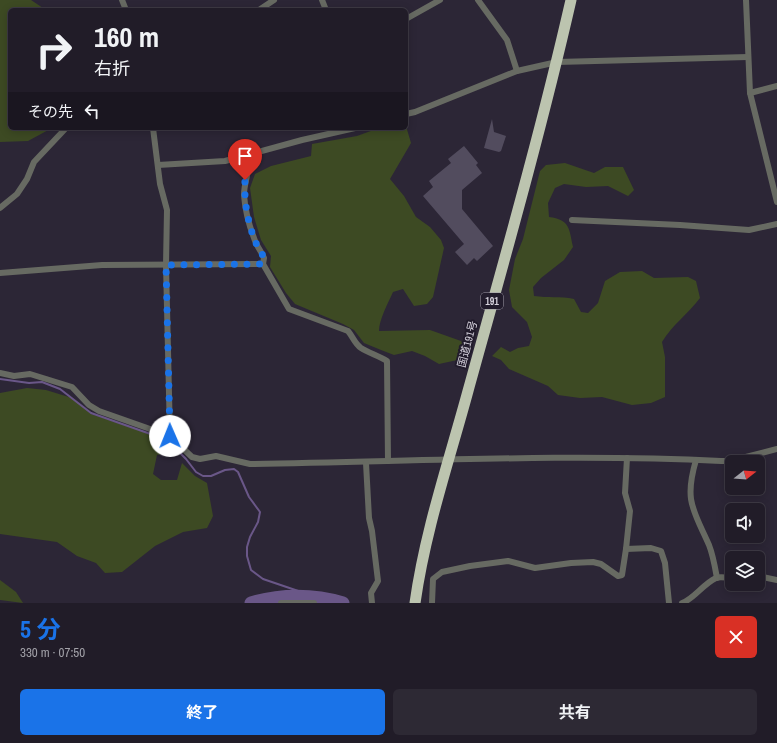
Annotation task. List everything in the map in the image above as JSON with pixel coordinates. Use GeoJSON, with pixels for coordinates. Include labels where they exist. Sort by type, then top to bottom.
{"type":"FeatureCollection","features":[{"type":"Feature","properties":{"kind":"highway","name":"国道191号"},"geometry":{"type":"LineString","coordinates":[[415,603],[422,560],[557,62],[571,0]]}},
{"type":"Feature","properties":{"kind":"street"},"geometry":{"type":"LineString","coordinates":[[266,2],[274,0]]}},
{"type":"Feature","properties":{"kind":"street"},"geometry":{"type":"LineString","coordinates":[[408,18],[440,0]]}},
{"type":"Feature","properties":{"kind":"street"},"geometry":{"type":"LineString","coordinates":[[478,0],[508,40],[517,71]]}},
{"type":"Feature","properties":{"kind":"street"},"geometry":{"type":"LineString","coordinates":[[746,0],[750,93],[777,202]]}},
{"type":"Feature","properties":{"kind":"street"},"geometry":{"type":"LineString","coordinates":[[408,114],[517,71],[557,62],[748,57]]}},
{"type":"Feature","properties":{"kind":"street"},"geometry":{"type":"LineString","coordinates":[[750,93],[777,86]]}},
{"type":"Feature","properties":{"kind":"street"},"geometry":{"type":"LineString","coordinates":[[0,208],[17,194],[27,179],[34,162],[64,130]]}},
{"type":"Feature","properties":{"kind":"street"},"geometry":{"type":"LineString","coordinates":[[153,130],[160,184],[168,210],[166,265],[170,436]]}},
{"type":"Feature","properties":{"kind":"street"},"geometry":{"type":"LineString","coordinates":[[158,165],[225,161],[302,140],[346,130]]}},
{"type":"Feature","properties":{"kind":"street"},"geometry":{"type":"LineString","coordinates":[[249,155],[250,162],[245,180],[244,196],[248,217],[254,240],[264,258],[262,264],[289,309],[348,331],[354,337],[355,343],[361,348],[387,361],[388,461]]}},
{"type":"Feature","properties":{"kind":"street"},"geometry":{"type":"LineString","coordinates":[[572,220],[749,230],[777,224]]}},
{"type":"Feature","properties":{"kind":"street"},"geometry":{"type":"LineString","coordinates":[[0,273],[102,265],[262,264]]}},
{"type":"Feature","properties":{"kind":"street"},"geometry":{"type":"LineString","coordinates":[[0,373],[14,376],[30,374],[72,387],[89,405],[100,411],[170,436],[192,457],[200,459],[216,456],[250,464],[366,463],[388,461],[559,458],[730,461],[777,449]]}},
{"type":"Feature","properties":{"kind":"street"},"geometry":{"type":"LineString","coordinates":[[432,603],[433,579],[442,572],[470,566],[508,561],[517,562],[534,568],[571,563],[594,562],[601,564],[618,576],[622,576],[630,511],[625,493],[627,458]]}},
{"type":"Feature","properties":{"kind":"street"},"geometry":{"type":"LineString","coordinates":[[696,460],[690,479],[690,502],[709,546],[717,578]]}},
{"type":"Feature","properties":{"kind":"street"},"geometry":{"type":"LineString","coordinates":[[366,463],[369,518],[378,581],[370,593],[372,603]]}},
{"type":"Feature","properties":{"kind":"street"},"geometry":{"type":"LineString","coordinates":[[626,548],[651,548],[661,551],[665,563],[669,603]]}},
{"type":"Feature","properties":{"kind":"street"},"geometry":{"type":"LineString","coordinates":[[765,577],[777,580]]}},
{"type":"Feature","properties":{"kind":"street"},"geometry":{"type":"LineString","coordinates":[[682,603],[687,601],[700,588],[717,578],[725,578]]}},
{"type":"Feature","properties":{"kind":"street"},"geometry":{"type":"LineString","coordinates":[[281,603],[314,603]]}},
{"type":"Feature","properties":{"kind":"green space"},"geometry":{"type":"Polygon","coordinates":[[[0,0],[31,0],[43,8],[8,8],[8,130],[48,130],[28,141],[0,142],[0,0]]]}},
{"type":"Feature","properties":{"kind":"green space"},"geometry":{"type":"Polygon","coordinates":[[[374,130],[407,130],[411,143],[390,179],[404,196],[416,217],[430,227],[441,240],[444,248],[433,297],[427,304],[414,306],[403,289],[393,292],[382,317],[379,331],[430,330],[461,341],[466,348],[462,359],[439,364],[412,351],[394,355],[364,343],[354,330],[295,304],[286,293],[270,267],[271,256],[261,240],[254,217],[250,188],[255,174],[271,166],[311,156],[312,144],[357,136],[374,130]]]}},
{"type":"Feature","properties":{"kind":"green space"},"geometry":{"type":"Polygon","coordinates":[[[565,163],[594,173],[605,167],[623,167],[634,190],[628,196],[608,186],[586,187],[564,184],[555,188],[548,203],[549,217],[556,218],[565,223],[571,235],[573,247],[564,260],[541,278],[533,287],[534,296],[574,299],[581,312],[588,313],[598,303],[605,281],[620,272],[642,271],[654,278],[688,277],[696,281],[700,298],[670,330],[662,342],[665,357],[665,397],[651,403],[632,405],[602,397],[580,398],[558,395],[548,386],[509,369],[501,360],[492,356],[501,347],[510,352],[518,348],[529,346],[532,337],[527,322],[512,307],[509,290],[515,259],[523,239],[540,171],[546,165],[565,163]]]}},
{"type":"Feature","properties":{"kind":"green space"},"geometry":{"type":"Polygon","coordinates":[[[27,388],[46,390],[72,398],[91,414],[155,436],[176,451],[157,455],[153,474],[161,480],[177,480],[182,463],[195,476],[207,483],[213,516],[207,528],[183,532],[155,546],[122,572],[105,573],[96,563],[77,556],[57,542],[0,534],[0,393],[27,388]]]}},
{"type":"Feature","properties":{"kind":"green space"},"geometry":{"type":"Polygon","coordinates":[[[0,580],[16,592],[23,603],[0,600],[0,580]]]}},
{"type":"Feature","properties":{"kind":"building"},"geometry":{"type":"Polygon","coordinates":[[[492,119],[494,132],[506,136],[501,151],[499,152],[484,148],[492,119]]]}},
{"type":"Feature","properties":{"kind":"building"},"geometry":{"type":"Polygon","coordinates":[[[464,146],[478,163],[476,165],[482,173],[462,190],[462,209],[493,246],[477,261],[474,258],[467,265],[455,252],[464,244],[423,196],[433,187],[429,181],[451,163],[448,159],[464,146]]]}},
{"type":"Feature","properties":{"kind":"waterway"},"geometry":{"type":"LineString","coordinates":[[0,379],[29,383],[42,382],[60,389],[91,413],[159,437],[170,443],[186,459],[196,472],[203,476],[211,476],[225,470],[234,469],[238,472],[249,497],[260,512],[258,522],[250,537],[247,547],[247,556],[251,570],[263,579],[313,596]]}},
{"type":"Feature","properties":{"kind":"waterway"},"geometry":{"type":"LineString","coordinates":[[251,603],[274,598],[297,596],[320,598],[343,603]]}},
{"type":"Feature","properties":{"kind":"route"},"geometry":{"type":"LineString","coordinates":[[170,436],[166,265],[262,264],[264,258],[261,249],[254,240],[248,217],[244,196],[245,180]]}}]}
